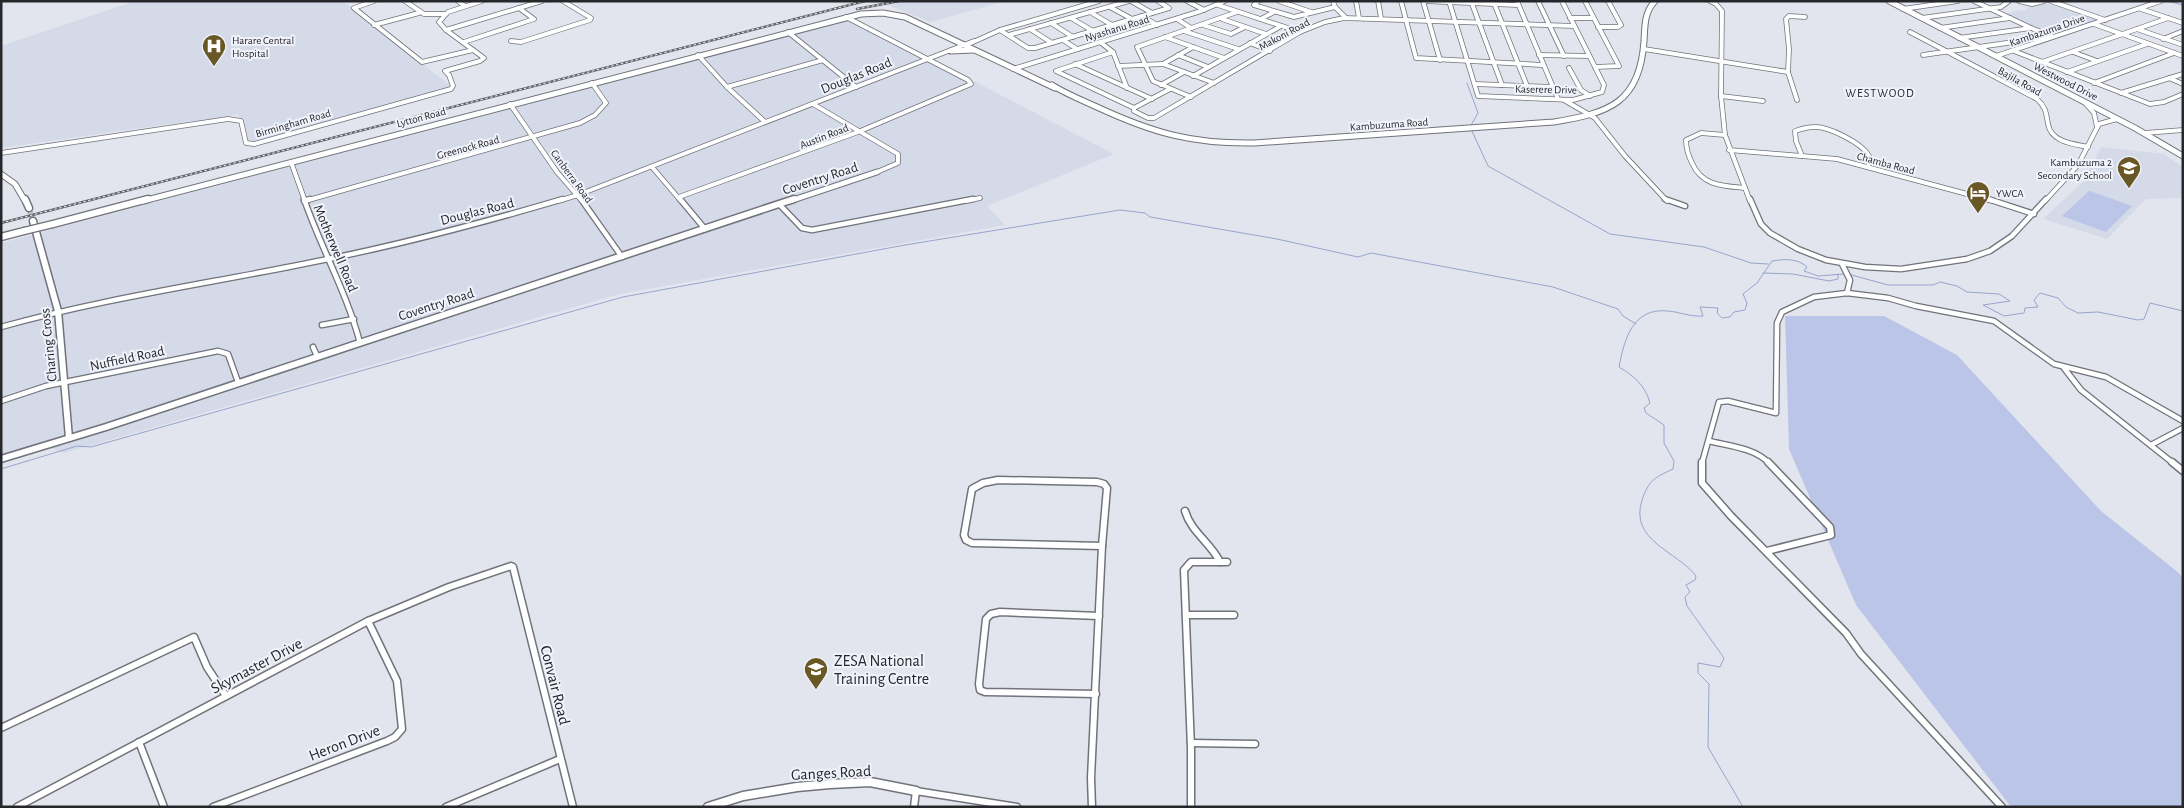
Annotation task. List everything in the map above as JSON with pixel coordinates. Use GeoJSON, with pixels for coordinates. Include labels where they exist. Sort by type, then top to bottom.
{"type":"FeatureCollection","features":[{"type":"Feature","properties":{"kind":"main road","name":"Kambuzuma Road"},"geometry":{"type":"LineString","coordinates":[[965,44],[1149,131],[1179,139],[1215,143],[1254,143],[1526,124],[1564,120],[1588,115],[1607,108],[1630,92],[1638,78],[1644,50],[1646,15],[1655,1]]}},
{"type":"Feature","properties":{"kind":"main road","name":"Westwood Drive"},"geometry":{"type":"LineString","coordinates":[[1889,1],[2145,133],[2183,156]]}},
{"type":"Feature","properties":{"kind":"main road","name":"Kambuzuma Road"},"geometry":{"type":"LineString","coordinates":[[846,17],[876,12],[901,15],[1015,69]]}},
{"type":"Feature","properties":{"kind":"main road","name":"Lytton Road"},"geometry":{"type":"LineString","coordinates":[[1,238],[846,17]]}},
{"type":"Feature","properties":{"kind":"main road"},"geometry":{"type":"LineString","coordinates":[[950,51],[976,50]]}},
{"type":"Feature","properties":{"kind":"main road","name":"Coventry Road"},"geometry":{"type":"LineString","coordinates":[[1,459],[360,343],[877,172]]}},
{"type":"Feature","properties":{"kind":"main road"},"geometry":{"type":"LineString","coordinates":[[1,174],[9,178],[20,190],[28,208]]}},
{"type":"Feature","properties":{"kind":"main road","name":"Charing Cross"},"geometry":{"type":"LineString","coordinates":[[33,221],[58,311],[69,438]]}},
{"type":"Feature","properties":{"kind":"main road","name":"Ganges Road"},"geometry":{"type":"LineString","coordinates":[[708,807],[743,796],[809,786],[870,782],[916,791]]}},
{"type":"Feature","properties":{"kind":"street"},"geometry":{"type":"LineString","coordinates":[[374,1],[354,8],[422,62],[430,62],[473,50]]}},
{"type":"Feature","properties":{"kind":"street"},"geometry":{"type":"LineString","coordinates":[[405,1],[419,13]]}},
{"type":"Feature","properties":{"kind":"street"},"geometry":{"type":"LineString","coordinates":[[458,1],[465,6]]}},
{"type":"Feature","properties":{"kind":"street"},"geometry":{"type":"LineString","coordinates":[[374,25],[419,13],[428,15],[445,14],[482,1]]}},
{"type":"Feature","properties":{"kind":"street"},"geometry":{"type":"LineString","coordinates":[[446,30],[542,1]]}},
{"type":"Feature","properties":{"kind":"street"},"geometry":{"type":"LineString","coordinates":[[511,41],[521,42],[590,20],[591,18],[563,1]]}},
{"type":"Feature","properties":{"kind":"street","name":"Douglas Road"},"geometry":{"type":"LineString","coordinates":[[1,327],[58,311],[329,259],[494,219],[578,195],[928,60],[1000,30],[1099,1]]}},
{"type":"Feature","properties":{"kind":"street"},"geometry":{"type":"LineString","coordinates":[[1009,35],[1130,1],[1152,13]]}},
{"type":"Feature","properties":{"kind":"street"},"geometry":{"type":"LineString","coordinates":[[1000,30],[1028,48],[1034,48],[1168,9],[1168,6],[1158,1]]}},
{"type":"Feature","properties":{"kind":"street","name":"Nyashanu Road"},"geometry":{"type":"LineString","coordinates":[[1015,69],[1177,19],[1225,1]]}},
{"type":"Feature","properties":{"kind":"street"},"geometry":{"type":"LineString","coordinates":[[1258,1],[1254,5],[1294,17],[1335,7]]}},
{"type":"Feature","properties":{"kind":"street"},"geometry":{"type":"LineString","coordinates":[[1279,1],[1311,12]]}},
{"type":"Feature","properties":{"kind":"street"},"geometry":{"type":"LineString","coordinates":[[1333,1],[1335,7],[1346,18]]}},
{"type":"Feature","properties":{"kind":"street"},"geometry":{"type":"LineString","coordinates":[[1356,1],[1359,18]]}},
{"type":"Feature","properties":{"kind":"street"},"geometry":{"type":"LineString","coordinates":[[1378,1],[1382,18]]}},
{"type":"Feature","properties":{"kind":"street"},"geometry":{"type":"LineString","coordinates":[[1400,1],[1414,57],[1542,65]]}},
{"type":"Feature","properties":{"kind":"street"},"geometry":{"type":"LineString","coordinates":[[1440,60],[1424,1],[1517,3],[1558,100]]}},
{"type":"Feature","properties":{"kind":"street"},"geometry":{"type":"LineString","coordinates":[[1538,1],[1564,56]]}},
{"type":"Feature","properties":{"kind":"street","name":"Kaserere Drive"},"geometry":{"type":"LineString","coordinates":[[1475,84],[1478,96],[1564,100],[1602,92],[1604,82],[1562,1]]}},
{"type":"Feature","properties":{"kind":"street"},"geometry":{"type":"LineString","coordinates":[[1585,1],[1619,66],[1595,67]]}},
{"type":"Feature","properties":{"kind":"street"},"geometry":{"type":"LineString","coordinates":[[1598,27],[1621,26],[1608,1]]}},
{"type":"Feature","properties":{"kind":"street"},"geometry":{"type":"LineString","coordinates":[[1710,1],[1716,4],[1722,11],[1721,96],[1725,135],[1729,150],[1759,220],[1768,231],[1802,251],[1842,264],[1901,269],[1972,258],[1990,251],[2008,240],[2078,165],[2097,127],[2101,123],[2118,119]]}},
{"type":"Feature","properties":{"kind":"street"},"geometry":{"type":"LineString","coordinates":[[1903,9],[1958,1]]}},
{"type":"Feature","properties":{"kind":"street"},"geometry":{"type":"LineString","coordinates":[[1974,1],[2053,37]]}},
{"type":"Feature","properties":{"kind":"street"},"geometry":{"type":"LineString","coordinates":[[1922,18],[2003,6],[2009,1]]}},
{"type":"Feature","properties":{"kind":"street"},"geometry":{"type":"LineString","coordinates":[[2019,1],[2032,4],[2044,1]]}},
{"type":"Feature","properties":{"kind":"street"},"geometry":{"type":"LineString","coordinates":[[2051,1],[2105,20]]}},
{"type":"Feature","properties":{"kind":"street","name":"Kambazuma Drive"},"geometry":{"type":"LineString","coordinates":[[1996,56],[2161,1]]}},
{"type":"Feature","properties":{"kind":"street"},"geometry":{"type":"LineString","coordinates":[[1189,2],[1204,10]]}},
{"type":"Feature","properties":{"kind":"street"},"geometry":{"type":"LineString","coordinates":[[1449,2],[1475,84],[1552,87]]}},
{"type":"Feature","properties":{"kind":"street"},"geometry":{"type":"LineString","coordinates":[[1471,2],[1502,85]]}},
{"type":"Feature","properties":{"kind":"street"},"geometry":{"type":"LineString","coordinates":[[1494,3],[1527,86]]}},
{"type":"Feature","properties":{"kind":"street"},"geometry":{"type":"LineString","coordinates":[[1218,5],[1300,32]]}},
{"type":"Feature","properties":{"kind":"street"},"geometry":{"type":"LineString","coordinates":[[1110,7],[1132,20]]}},
{"type":"Feature","properties":{"kind":"street"},"geometry":{"type":"LineString","coordinates":[[464,42],[533,20],[519,8]]}},
{"type":"Feature","properties":{"kind":"street"},"geometry":{"type":"LineString","coordinates":[[2140,8],[2183,23]]}},
{"type":"Feature","properties":{"kind":"street"},"geometry":{"type":"LineString","coordinates":[[1090,12],[1112,25]]}},
{"type":"Feature","properties":{"kind":"street"},"geometry":{"type":"LineString","coordinates":[[1191,97],[1151,79],[1137,47],[1237,12]]}},
{"type":"Feature","properties":{"kind":"street"},"geometry":{"type":"LineString","coordinates":[[1261,19],[1274,12]]}},
{"type":"Feature","properties":{"kind":"street"},"geometry":{"type":"LineString","coordinates":[[445,14],[438,22],[473,50]]}},
{"type":"Feature","properties":{"kind":"street"},"geometry":{"type":"LineString","coordinates":[[1142,16],[1157,25]]}},
{"type":"Feature","properties":{"kind":"street"},"geometry":{"type":"LineString","coordinates":[[1796,100],[1788,72],[1789,49],[1786,19],[1789,16],[1805,17]]}},
{"type":"Feature","properties":{"kind":"street"},"geometry":{"type":"LineString","coordinates":[[846,17],[928,60]]}},
{"type":"Feature","properties":{"kind":"street"},"geometry":{"type":"LineString","coordinates":[[1071,18],[1093,31]]}},
{"type":"Feature","properties":{"kind":"street"},"geometry":{"type":"LineString","coordinates":[[1222,18],[1266,34]]}},
{"type":"Feature","properties":{"kind":"street","name":"Makoni Road"},"geometry":{"type":"LineString","coordinates":[[1134,108],[1136,113],[1152,118],[1300,32],[1325,22],[1346,18],[1574,26]]}},
{"type":"Feature","properties":{"kind":"street"},"geometry":{"type":"LineString","coordinates":[[1570,18],[1594,18]]}},
{"type":"Feature","properties":{"kind":"street"},"geometry":{"type":"LineString","coordinates":[[1940,28],[2010,18]]}},
{"type":"Feature","properties":{"kind":"street"},"geometry":{"type":"LineString","coordinates":[[2042,62],[2168,18]]}},
{"type":"Feature","properties":{"kind":"street"},"geometry":{"type":"LineString","coordinates":[[1177,19],[1191,28]]}},
{"type":"Feature","properties":{"kind":"street"},"geometry":{"type":"LineString","coordinates":[[1052,23],[1073,37]]}},
{"type":"Feature","properties":{"kind":"street"},"geometry":{"type":"LineString","coordinates":[[1202,24],[1231,34],[1246,27]]}},
{"type":"Feature","properties":{"kind":"street"},"geometry":{"type":"LineString","coordinates":[[2093,24],[2183,56]]}},
{"type":"Feature","properties":{"kind":"street"},"geometry":{"type":"LineString","coordinates":[[1193,76],[1281,26]]}},
{"type":"Feature","properties":{"kind":"street"},"geometry":{"type":"LineString","coordinates":[[1959,38],[2031,28]]}},
{"type":"Feature","properties":{"kind":"street"},"geometry":{"type":"LineString","coordinates":[[2137,29],[2183,45]]}},
{"type":"Feature","properties":{"kind":"street"},"geometry":{"type":"LineString","coordinates":[[1030,30],[1052,43]]}},
{"type":"Feature","properties":{"kind":"street"},"geometry":{"type":"LineString","coordinates":[[1184,30],[1238,49]]}},
{"type":"Feature","properties":{"kind":"street"},"geometry":{"type":"LineString","coordinates":[[787,32],[856,87]]}},
{"type":"Feature","properties":{"kind":"street"},"geometry":{"type":"LineString","coordinates":[[1910,32],[1947,52]]}},
{"type":"Feature","properties":{"kind":"street"},"geometry":{"type":"LineString","coordinates":[[2163,38],[2182,32]]}},
{"type":"Feature","properties":{"kind":"street"},"geometry":{"type":"LineString","coordinates":[[1165,37],[1224,58]]}},
{"type":"Feature","properties":{"kind":"street"},"geometry":{"type":"LineString","coordinates":[[1923,55],[2053,37]]}},
{"type":"Feature","properties":{"kind":"street"},"geometry":{"type":"LineString","coordinates":[[1063,40],[1077,49]]}},
{"type":"Feature","properties":{"kind":"street"},"geometry":{"type":"LineString","coordinates":[[1100,42],[1112,52],[1127,88]]}},
{"type":"Feature","properties":{"kind":"street"},"geometry":{"type":"LineString","coordinates":[[1250,43],[1270,50]]}},
{"type":"Feature","properties":{"kind":"street","name":"Douglas Road"},"geometry":{"type":"LineString","coordinates":[[940,54],[965,44]]}},
{"type":"Feature","properties":{"kind":"street"},"geometry":{"type":"LineString","coordinates":[[2067,72],[2148,44]]}},
{"type":"Feature","properties":{"kind":"street"},"geometry":{"type":"LineString","coordinates":[[1163,64],[1193,47]]}},
{"type":"Feature","properties":{"kind":"street","name":"Birmingham Road"},"geometry":{"type":"LineString","coordinates":[[1,153],[89,141],[180,125],[237,119],[242,122],[246,143],[258,143],[451,89],[453,86],[451,78],[446,71],[480,61],[484,58],[473,50]]}},
{"type":"Feature","properties":{"kind":"street"},"geometry":{"type":"LineString","coordinates":[[1644,50],[1788,72]]}},
{"type":"Feature","properties":{"kind":"street"},"geometry":{"type":"LineString","coordinates":[[2014,51],[2153,104],[2183,94]]}},
{"type":"Feature","properties":{"kind":"street"},"geometry":{"type":"LineString","coordinates":[[1112,52],[1056,70],[1134,108],[1170,89]]}},
{"type":"Feature","properties":{"kind":"street","name":"Bajila Road"},"geometry":{"type":"LineString","coordinates":[[1947,52],[2037,99],[2048,112],[2050,130],[2056,137],[2088,147]]}},
{"type":"Feature","properties":{"kind":"street"},"geometry":{"type":"LineString","coordinates":[[2072,52],[2098,61]]}},
{"type":"Feature","properties":{"kind":"street"},"geometry":{"type":"LineString","coordinates":[[2094,83],[2174,53]]}},
{"type":"Feature","properties":{"kind":"street"},"geometry":{"type":"LineString","coordinates":[[1539,55],[1589,56]]}},
{"type":"Feature","properties":{"kind":"street"},"geometry":{"type":"LineString","coordinates":[[698,56],[727,87],[765,122]]}},
{"type":"Feature","properties":{"kind":"street"},"geometry":{"type":"LineString","coordinates":[[1178,56],[1208,67]]}},
{"type":"Feature","properties":{"kind":"street"},"geometry":{"type":"LineString","coordinates":[[727,87],[823,60]]}},
{"type":"Feature","properties":{"kind":"street","name":"Austin Road"},"geometry":{"type":"LineString","coordinates":[[679,197],[858,132],[969,86],[971,83],[928,60]]}},
{"type":"Feature","properties":{"kind":"street"},"geometry":{"type":"LineString","coordinates":[[1075,64],[1152,99]]}},
{"type":"Feature","properties":{"kind":"street"},"geometry":{"type":"LineString","coordinates":[[1118,66],[1163,64],[1214,83]]}},
{"type":"Feature","properties":{"kind":"street"},"geometry":{"type":"LineString","coordinates":[[1569,68],[1581,90],[1590,96]]}},
{"type":"Feature","properties":{"kind":"street"},"geometry":{"type":"LineString","coordinates":[[1161,85],[1184,72]]}},
{"type":"Feature","properties":{"kind":"street"},"geometry":{"type":"LineString","coordinates":[[2121,93],[2183,74]]}},
{"type":"Feature","properties":{"kind":"street"},"geometry":{"type":"LineString","coordinates":[[2169,78],[2183,84]]}},
{"type":"Feature","properties":{"kind":"street","name":"Greenock Road"},"geometry":{"type":"LineString","coordinates":[[304,201],[534,138],[586,120],[601,111],[606,101],[592,83]]}},
{"type":"Feature","properties":{"kind":"street"},"geometry":{"type":"LineString","coordinates":[[1721,96],[1763,101]]}},
{"type":"Feature","properties":{"kind":"street"},"geometry":{"type":"LineString","coordinates":[[1564,100],[1599,122],[1624,156],[1667,201],[1685,206]]}},
{"type":"Feature","properties":{"kind":"street"},"geometry":{"type":"LineString","coordinates":[[2085,103],[2094,113],[2097,127]]}},
{"type":"Feature","properties":{"kind":"street","name":"Canberra Road"},"geometry":{"type":"LineString","coordinates":[[510,104],[622,257]]}},
{"type":"Feature","properties":{"kind":"street"},"geometry":{"type":"LineString","coordinates":[[813,104],[898,154],[898,162],[877,172]]}},
{"type":"Feature","properties":{"kind":"street"},"geometry":{"type":"LineString","coordinates":[[1802,156],[1796,141],[1795,131],[1825,127],[1832,128],[1868,154],[1870,159],[1868,167]]}},
{"type":"Feature","properties":{"kind":"street"},"geometry":{"type":"LineString","coordinates":[[2145,133],[2183,130]]}},
{"type":"Feature","properties":{"kind":"street"},"geometry":{"type":"LineString","coordinates":[[1725,135],[1703,133],[1686,140],[1693,167],[1703,179],[1711,184],[1745,188]]}},
{"type":"Feature","properties":{"kind":"street","name":"Chamba Road"},"geometry":{"type":"LineString","coordinates":[[1729,150],[1833,159],[2002,203],[2034,214]]}},
{"type":"Feature","properties":{"kind":"street","name":"Motherwell Road"},"geometry":{"type":"LineString","coordinates":[[290,162],[316,236],[329,259],[354,319],[360,343]]}},
{"type":"Feature","properties":{"kind":"street"},"geometry":{"type":"LineString","coordinates":[[652,167],[705,229]]}},
{"type":"Feature","properties":{"kind":"street"},"geometry":{"type":"LineString","coordinates":[[779,204],[802,228],[818,230],[895,213],[980,198]]}},
{"type":"Feature","properties":{"kind":"street"},"geometry":{"type":"LineString","coordinates":[[1842,264],[1850,282],[1847,293]]}},
{"type":"Feature","properties":{"kind":"street"},"geometry":{"type":"LineString","coordinates":[[2002,807],[1861,654],[1846,633],[1767,550],[1731,516],[1702,483],[1702,463],[1719,402],[1728,401],[1776,413],[1778,323],[1782,312],[1814,297],[1847,293],[1888,298],[1916,306],[1994,321],[2045,360],[2064,368],[2106,377],[2183,421]]}},
{"type":"Feature","properties":{"kind":"street"},"geometry":{"type":"LineString","coordinates":[[322,325],[354,319]]}},
{"type":"Feature","properties":{"kind":"street"},"geometry":{"type":"LineString","coordinates":[[313,347],[317,356]]}},
{"type":"Feature","properties":{"kind":"street","name":"Nuffield Road"},"geometry":{"type":"LineString","coordinates":[[1,401],[46,386],[218,351],[228,354],[238,382]]}},
{"type":"Feature","properties":{"kind":"street"},"geometry":{"type":"LineString","coordinates":[[2064,368],[2081,390],[2183,471]]}},
{"type":"Feature","properties":{"kind":"street"},"geometry":{"type":"LineString","coordinates":[[2151,444],[2183,428]]}},
{"type":"Feature","properties":{"kind":"street"},"geometry":{"type":"LineString","coordinates":[[1709,441],[1748,450],[1762,456],[1830,526],[1831,534],[1767,550]]}},
{"type":"Feature","properties":{"kind":"street"},"geometry":{"type":"LineString","coordinates":[[1092,807],[1091,778],[1102,546],[1107,488],[1104,484],[1097,482],[998,480],[983,483],[972,489],[964,535],[966,540],[972,543],[1102,546]]}},
{"type":"Feature","properties":{"kind":"street"},"geometry":{"type":"LineString","coordinates":[[1185,511],[1187,522],[1224,562],[1190,562],[1186,566],[1191,807]]}},
{"type":"Feature","properties":{"kind":"street","name":"Skymaster Drive"},"geometry":{"type":"LineString","coordinates":[[17,807],[368,621],[449,587],[504,567],[511,566],[514,570]]}},
{"type":"Feature","properties":{"kind":"street","name":"Convair Road"},"geometry":{"type":"LineString","coordinates":[[514,570],[573,807]]}},
{"type":"Feature","properties":{"kind":"street"},"geometry":{"type":"LineString","coordinates":[[1096,694],[985,692],[980,690],[979,684],[986,619],[991,614],[1000,612],[1099,616]]}},
{"type":"Feature","properties":{"kind":"street"},"geometry":{"type":"LineString","coordinates":[[1186,615],[1234,616]]}},
{"type":"Feature","properties":{"kind":"street","name":"Heron Drive"},"geometry":{"type":"LineString","coordinates":[[213,807],[387,741],[400,733],[402,724],[397,681],[368,621]]}},
{"type":"Feature","properties":{"kind":"street"},"geometry":{"type":"LineString","coordinates":[[1,728],[194,637],[207,667],[226,696]]}},
{"type":"Feature","properties":{"kind":"street"},"geometry":{"type":"LineString","coordinates":[[139,742],[164,807]]}},
{"type":"Feature","properties":{"kind":"street"},"geometry":{"type":"LineString","coordinates":[[1191,743],[1255,744]]}},
{"type":"Feature","properties":{"kind":"street"},"geometry":{"type":"LineString","coordinates":[[446,807],[560,760]]}},
{"type":"Feature","properties":{"kind":"street"},"geometry":{"type":"LineString","coordinates":[[914,807],[916,791]]}},
{"type":"Feature","properties":{"kind":"street","name":"Ganges Road"},"geometry":{"type":"LineString","coordinates":[[916,791],[1017,807]]}},
{"type":"Feature","properties":{"kind":"shaded area","name":"Harare Central Hospital"},"geometry":{"type":"Polygon","coordinates":[[[135,1],[343,1],[452,87],[248,144],[238,114],[205,122],[190,121],[1,148],[1,46],[135,1]]]}},
{"type":"Feature","properties":{"kind":"shaded area"},"geometry":{"type":"Polygon","coordinates":[[[878,1],[1006,1],[930,22],[878,1]]]}},
{"type":"Feature","properties":{"kind":"shaded area"},"geometry":{"type":"Polygon","coordinates":[[[2054,3],[2103,20],[2055,35],[2004,14],[2019,10],[2024,11],[2030,6],[2054,3]]]}},
{"type":"Feature","properties":{"kind":"shaded area"},"geometry":{"type":"Polygon","coordinates":[[[851,17],[1114,154],[987,206],[1005,225],[620,294],[64,453],[41,444],[1,455],[1,243],[851,17]]]}},
{"type":"Feature","properties":{"kind":"shaded area","name":"Kambuzuma 2 Secondary School"},"geometry":{"type":"Polygon","coordinates":[[[2101,147],[2164,154],[2183,167],[2183,198],[2146,199],[2107,239],[2043,219],[2084,181],[2101,147]]]}},
{"type":"Feature","properties":{"kind":"shaded area"},"geometry":{"type":"Polygon","coordinates":[[[2089,191],[2132,206],[2106,232],[2062,216],[2089,191]]]}},
{"type":"Feature","properties":{"kind":"shaded area"},"geometry":{"type":"Polygon","coordinates":[[[1785,316],[1884,316],[1957,355],[2101,511],[2179,573],[2183,579],[2183,807],[2011,807],[1856,605],[1789,449],[1785,316]]]}},
{"type":"Feature","properties":{"kind":"waterway"},"geometry":{"type":"LineString","coordinates":[[2168,1],[2183,5]]}},
{"type":"Feature","properties":{"kind":"waterway"},"geometry":{"type":"LineString","coordinates":[[1467,83],[1478,113],[1470,127]]}},
{"type":"Feature","properties":{"kind":"waterway"},"geometry":{"type":"LineString","coordinates":[[1472,131],[1488,166],[1610,234],[1704,247],[1751,263],[1768,264]]}},
{"type":"Feature","properties":{"kind":"waterway"},"geometry":{"type":"LineString","coordinates":[[1,469],[77,446],[91,447],[623,297],[905,245],[1120,210],[1145,213],[1150,217],[1277,239],[1358,257],[1371,253],[1553,287],[1618,309],[1623,316],[1635,324]]}},
{"type":"Feature","properties":{"kind":"waterway"},"geometry":{"type":"LineString","coordinates":[[1764,273],[1772,261],[1786,260],[1803,264],[1807,267],[1804,271],[1818,276],[1838,274]]}},
{"type":"Feature","properties":{"kind":"waterway"},"geometry":{"type":"LineString","coordinates":[[1635,324],[1646,314],[1656,311],[1703,316],[1700,307],[1718,308],[1717,313],[1722,318],[1730,317],[1734,312],[1745,310],[1747,303],[1743,294],[1757,283],[1764,273]]}},
{"type":"Feature","properties":{"kind":"waterway"},"geometry":{"type":"LineString","coordinates":[[1764,273],[1793,274],[1829,281],[1838,279],[1838,274]]}},
{"type":"Feature","properties":{"kind":"waterway"},"geometry":{"type":"LineString","coordinates":[[1838,274],[1844,274]]}},
{"type":"Feature","properties":{"kind":"waterway"},"geometry":{"type":"LineString","coordinates":[[1848,274],[1888,285],[1933,285],[1940,282],[1957,286],[1967,292],[1999,294],[2010,301],[1983,305],[2004,316],[2024,313],[2025,308],[2038,307],[2034,300],[2040,293],[2058,298],[2066,307],[2078,313],[2098,312],[2138,320],[2144,319],[2150,303],[2183,311]]}},
{"type":"Feature","properties":{"kind":"waterway"},"geometry":{"type":"LineString","coordinates":[[1635,324],[1627,337],[1619,367],[1634,378],[1645,391],[1650,403],[1644,408],[1646,413],[1664,425],[1664,443],[1674,461],[1673,469],[1657,477],[1647,488],[1642,500],[1640,514],[1642,526],[1657,544],[1688,567],[1696,576],[1695,580],[1686,585],[1690,592],[1685,597],[1687,606],[1724,658],[1720,667],[1698,663],[1698,673],[1709,684],[1708,747],[1743,807]]}},
{"type":"Feature","properties":{"kind":"tunnel"},"geometry":{"type":"LineString","coordinates":[[29,208],[33,221]]}},
{"type":"Feature","properties":{"kind":"railway"},"geometry":{"type":"LineString","coordinates":[[1,223],[865,1]]}},
{"type":"Feature","properties":{"kind":"railway"},"geometry":{"type":"LineString","coordinates":[[857,9],[899,1]]}},
{"type":"Feature","properties":{"kind":"place","name":"Harare Central Hospital"},"geometry":{"type":"Point","coordinates":[214,67]}},
{"type":"Feature","properties":{"kind":"place","name":"Kambuzuma 2 Secondary School"},"geometry":{"type":"Point","coordinates":[2129,189]}},
{"type":"Feature","properties":{"kind":"place","name":"YWCA"},"geometry":{"type":"Point","coordinates":[1978,214]}},
{"type":"Feature","properties":{"kind":"place","name":"ZESA National Training Centre"},"geometry":{"type":"Point","coordinates":[816,690]}},
{"type":"Feature","properties":{"kind":"district","name":"WESTWOOD"},"geometry":{"type":"Point","coordinates":[1880,93]}}]}
